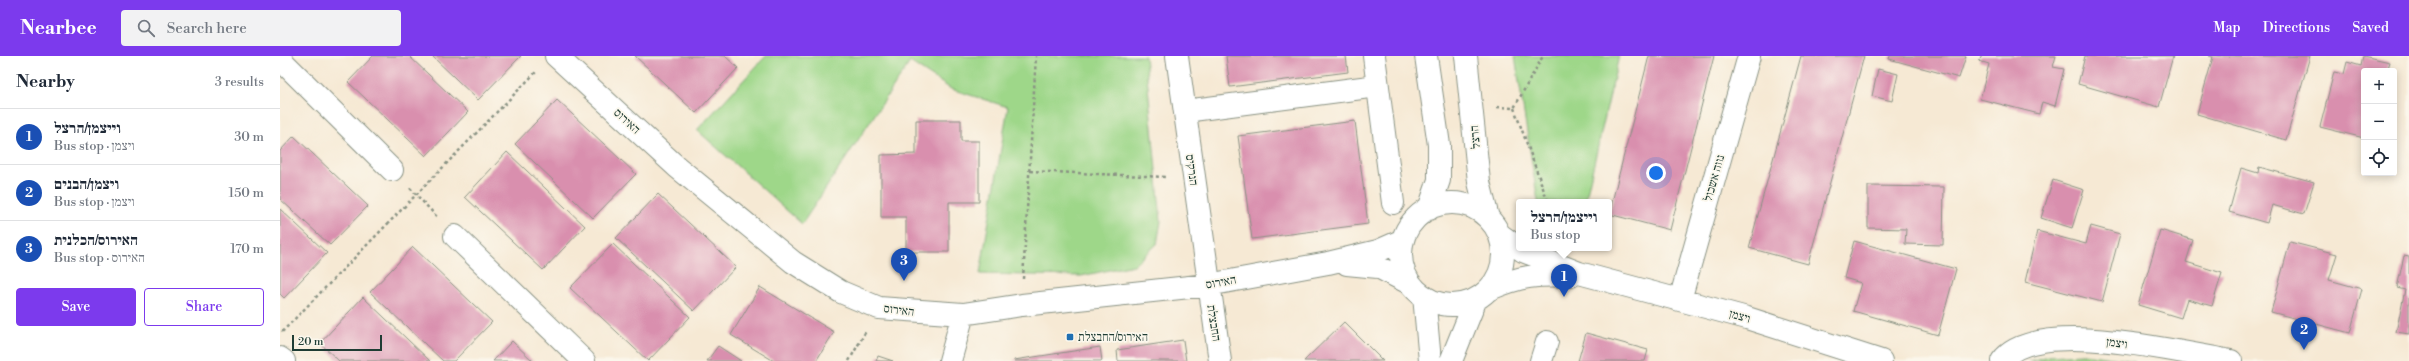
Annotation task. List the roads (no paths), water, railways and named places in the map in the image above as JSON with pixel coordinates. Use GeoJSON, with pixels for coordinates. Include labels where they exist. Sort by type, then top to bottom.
{"type":"FeatureCollection","features":[{"type":"Feature","properties":{"kind":"street","name":"הנרקיס"},"geometry":{"type":"LineString","coordinates":[[1177,56],[1208,285]]}},
{"type":"Feature","properties":{"kind":"street"},"geometry":{"type":"LineString","coordinates":[[1374,56],[1393,203]]}},
{"type":"Feature","properties":{"kind":"street"},"geometry":{"type":"LineString","coordinates":[[1426,56],[1438,145],[1438,180],[1429,209]]}},
{"type":"Feature","properties":{"kind":"street","name":"הרצל"},"geometry":{"type":"LineString","coordinates":[[1466,56],[1473,106],[1480,182],[1493,226]]}},
{"type":"Feature","properties":{"kind":"street","name":"נווה אשכול"},"geometry":{"type":"LineString","coordinates":[[1680,300],[1749,56]]}},
{"type":"Feature","properties":{"kind":"street"},"geometry":{"type":"LineString","coordinates":[[280,59],[392,170]]}},
{"type":"Feature","properties":{"kind":"street","name":"האירוס"},"geometry":{"type":"LineString","coordinates":[[548,62],[793,262],[841,292],[879,308],[963,314],[1022,305],[1208,285],[1328,263],[1378,251],[1403,240]]}},
{"type":"Feature","properties":{"kind":"street"},"geometry":{"type":"LineString","coordinates":[[1184,111],[1378,86]]}},
{"type":"Feature","properties":{"kind":"street"},"geometry":{"type":"LineString","coordinates":[[1430,361],[1417,290],[1404,270],[1401,255],[1403,240],[1409,228],[1429,209],[1444,204],[1459,204],[1475,208],[1493,226],[1503,248],[1502,263],[1498,277],[1483,294],[1451,361]]}},
{"type":"Feature","properties":{"kind":"street","name":"ויצמן"},"geometry":{"type":"LineString","coordinates":[[1493,226],[1516,245]]}},
{"type":"Feature","properties":{"kind":"street"},"geometry":{"type":"LineString","coordinates":[[455,236],[584,361]]}},
{"type":"Feature","properties":{"kind":"street","name":"ויצמן"},"geometry":{"type":"LineString","coordinates":[[1523,251],[1596,277],[1747,318],[1881,361]]}},
{"type":"Feature","properties":{"kind":"street","name":"האירוס"},"geometry":{"type":"LineString","coordinates":[[1328,263],[1378,267],[1417,290]]}},
{"type":"Feature","properties":{"kind":"street","name":"ויצמן"},"geometry":{"type":"LineString","coordinates":[[1483,294],[1517,278],[1540,275],[1596,277]]}},
{"type":"Feature","properties":{"kind":"street","name":"החבצלת"},"geometry":{"type":"LineString","coordinates":[[1208,285],[1220,361]]}},
{"type":"Feature","properties":{"kind":"street"},"geometry":{"type":"LineString","coordinates":[[1417,290],[1436,302],[1449,305],[1463,304],[1483,294]]}},
{"type":"Feature","properties":{"kind":"street"},"geometry":{"type":"LineString","coordinates":[[950,361],[963,314]]}},
{"type":"Feature","properties":{"kind":"street","name":"ויצמן"},"geometry":{"type":"LineString","coordinates":[[2001,359],[2026,345],[2047,340],[2084,338],[2231,361]]}},
{"type":"Feature","properties":{"kind":"street"},"geometry":{"type":"LineString","coordinates":[[280,358],[284,361]]}},
{"type":"Feature","properties":{"kind":"place","name":"האירוס/הכלנית"},"geometry":{"type":"Point","coordinates":[904,281]}},
{"type":"Feature","properties":{"kind":"place","name":"וייצמן/הרצל"},"geometry":{"type":"Point","coordinates":[1564,297]}},
{"type":"Feature","properties":{"kind":"place","name":"האירוס/החבצלת"},"geometry":{"type":"Point","coordinates":[1070,337]}},
{"type":"Feature","properties":{"kind":"place","name":"ויצמן/הבנים"},"geometry":{"type":"Point","coordinates":[2304,350]}}]}
